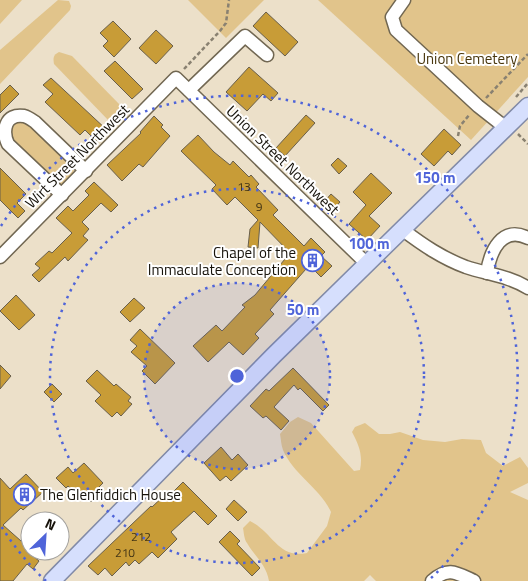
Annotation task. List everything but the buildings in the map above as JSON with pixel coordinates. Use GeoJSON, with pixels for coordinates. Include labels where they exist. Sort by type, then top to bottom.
{"type":"FeatureCollection","features":[{"type":"Feature","properties":{"kind":"main road"},"geometry":{"type":"LineString","coordinates":[[52,581],[274,355],[367,264],[511,130],[528,106]]}},
{"type":"Feature","properties":{"kind":"street"},"geometry":{"type":"LineString","coordinates":[[404,0],[392,16],[396,30],[478,106],[511,130]]}},
{"type":"Feature","properties":{"kind":"street"},"geometry":{"type":"LineString","coordinates":[[188,90],[245,36],[267,55]]}},
{"type":"Feature","properties":{"kind":"street","name":"Union Street Northwest"},"geometry":{"type":"LineString","coordinates":[[176,78],[367,264]]}},
{"type":"Feature","properties":{"kind":"street","name":"Wirt Street Northwest"},"geometry":{"type":"LineString","coordinates":[[0,257],[176,78]]}},
{"type":"Feature","properties":{"kind":"street"},"geometry":{"type":"LineString","coordinates":[[62,195],[8,144],[4,136],[4,128],[9,121],[16,117],[25,116],[35,122],[86,171]]}},
{"type":"Feature","properties":{"kind":"street"},"geometry":{"type":"LineString","coordinates":[[403,230],[427,249],[446,258],[466,267],[510,278],[528,288]]}},
{"type":"Feature","properties":{"kind":"street"},"geometry":{"type":"LineString","coordinates":[[488,273],[491,255],[502,240],[512,234],[519,234],[528,238]]}},
{"type":"Feature","properties":{"kind":"street"},"geometry":{"type":"LineString","coordinates":[[432,581],[446,572],[455,572],[474,581]]}},
{"type":"Feature","properties":{"kind":"path"},"geometry":{"type":"LineString","coordinates":[[176,78],[226,23],[229,0]]}},
{"type":"Feature","properties":{"kind":"path"},"geometry":{"type":"LineString","coordinates":[[458,136],[463,121],[528,54]]}},
{"type":"Feature","properties":{"kind":"path"},"geometry":{"type":"LineString","coordinates":[[511,130],[528,144]]}},
{"type":"Feature","properties":{"kind":"green space"},"geometry":{"type":"Polygon","coordinates":[[[0,0],[22,0],[0,24],[0,0]]]}},
{"type":"Feature","properties":{"kind":"green space"},"geometry":{"type":"Polygon","coordinates":[[[58,0],[69,1],[70,10],[0,84],[0,50],[58,0]]]}},
{"type":"Feature","properties":{"kind":"green space"},"geometry":{"type":"Polygon","coordinates":[[[188,0],[264,0],[226,38],[188,0]]]}},
{"type":"Feature","properties":{"kind":"green space","name":"Union Cemetery"},"geometry":{"type":"Polygon","coordinates":[[[318,0],[528,0],[528,77],[471,140],[318,0]]]}},
{"type":"Feature","properties":{"kind":"green space"},"geometry":{"type":"Polygon","coordinates":[[[59,52],[72,56],[121,106],[124,116],[120,122],[117,124],[110,122],[54,64],[54,57],[59,52]]]}},
{"type":"Feature","properties":{"kind":"green space"},"geometry":{"type":"Polygon","coordinates":[[[17,122],[24,122],[32,126],[74,170],[72,175],[60,186],[14,143],[11,132],[17,122]]]}},
{"type":"Feature","properties":{"kind":"green space"},"geometry":{"type":"Polygon","coordinates":[[[298,417],[311,423],[354,471],[360,470],[361,455],[352,432],[355,427],[365,423],[379,434],[400,432],[423,440],[445,442],[462,439],[481,440],[486,453],[503,466],[520,457],[528,468],[528,483],[510,492],[528,500],[528,581],[376,581],[370,575],[364,581],[269,581],[263,565],[246,541],[243,528],[250,521],[265,531],[276,543],[289,552],[297,554],[307,553],[327,526],[331,512],[326,503],[287,459],[283,450],[280,434],[290,422],[298,417]]]}},
{"type":"Feature","properties":{"kind":"place","name":"Chapel of the Immaculate Conception"},"geometry":{"type":"Point","coordinates":[312,261]}},
{"type":"Feature","properties":{"kind":"place","name":"The Glenfiddich House"},"geometry":{"type":"Point","coordinates":[24,494]}}]}
